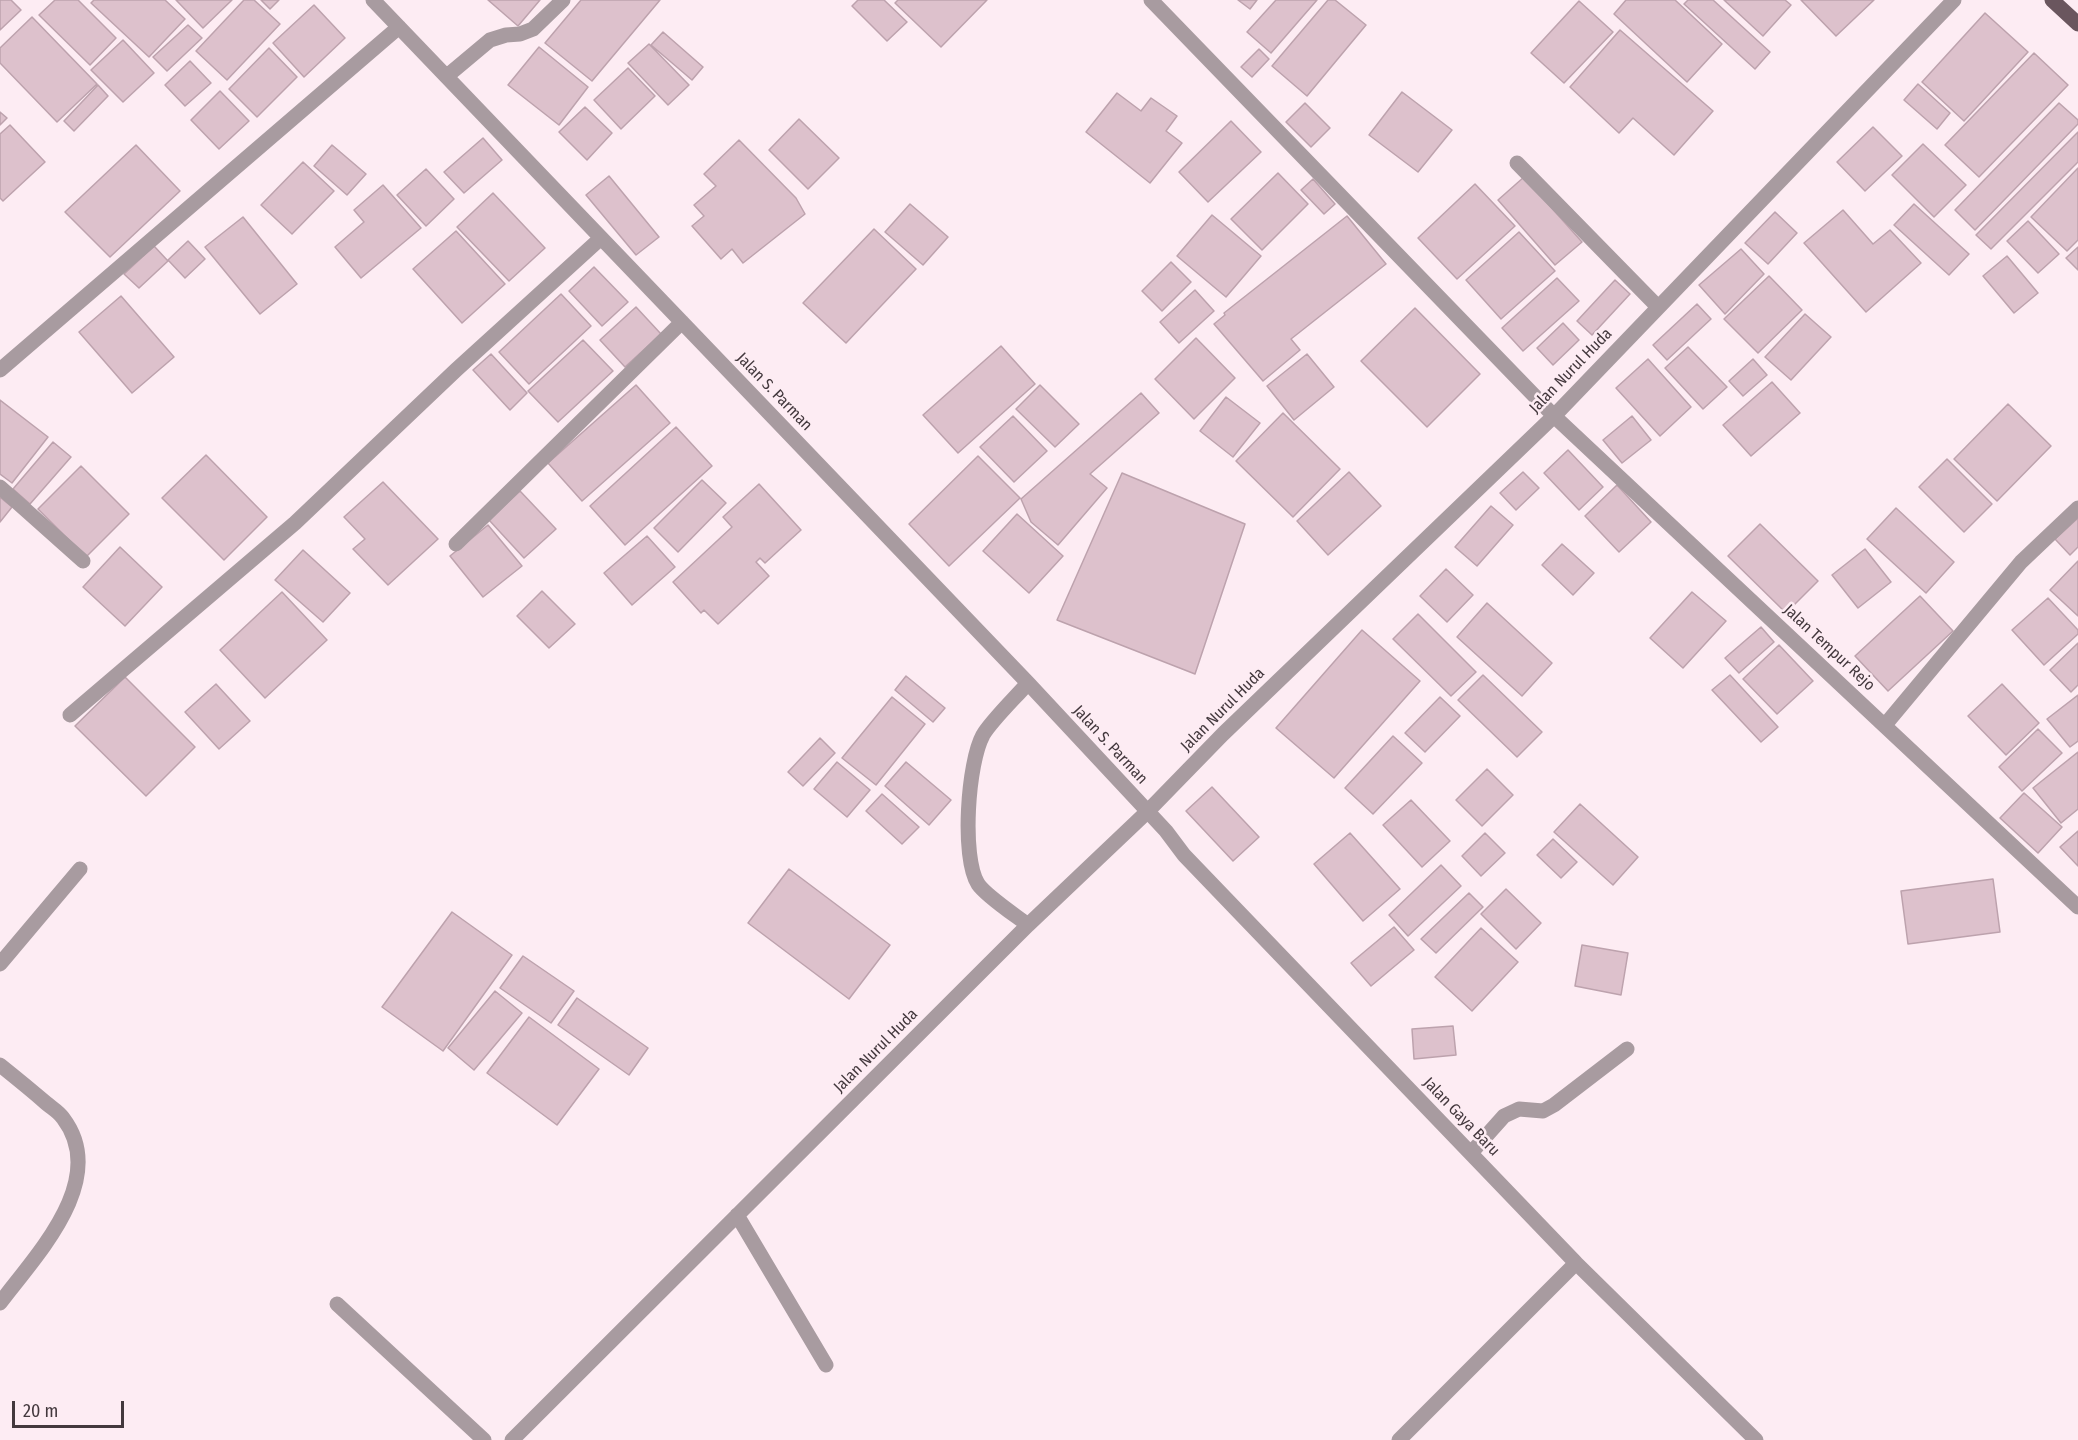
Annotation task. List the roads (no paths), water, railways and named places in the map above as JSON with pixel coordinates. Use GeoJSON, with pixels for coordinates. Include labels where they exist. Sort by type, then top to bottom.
{"type":"FeatureCollection","features":[{"type":"Feature","properties":{"kind":"main road"},"geometry":{"type":"LineString","coordinates":[[2052,0],[2078,24]]}},
{"type":"Feature","properties":{"kind":"street","name":"Jalan S. Parman"},"geometry":{"type":"LineString","coordinates":[[373,0],[1028,683],[1147,812]]}},
{"type":"Feature","properties":{"kind":"street"},"geometry":{"type":"LineString","coordinates":[[447,76],[490,40],[533,29],[563,0]]}},
{"type":"Feature","properties":{"kind":"street","name":"Jalan Tempur Rejo"},"geometry":{"type":"LineString","coordinates":[[1151,0],[1554,416],[2078,907]]}},
{"type":"Feature","properties":{"kind":"street","name":"Jalan Nurul Huda"},"geometry":{"type":"LineString","coordinates":[[512,1440],[1028,925],[1554,416],[1954,0]]}},
{"type":"Feature","properties":{"kind":"street"},"geometry":{"type":"LineString","coordinates":[[0,370],[399,27]]}},
{"type":"Feature","properties":{"kind":"street"},"geometry":{"type":"LineString","coordinates":[[1517,163],[1658,307]]}},
{"type":"Feature","properties":{"kind":"street"},"geometry":{"type":"LineString","coordinates":[[70,715],[295,523],[456,370],[601,238]]}},
{"type":"Feature","properties":{"kind":"street"},"geometry":{"type":"LineString","coordinates":[[456,544],[682,322]]}},
{"type":"Feature","properties":{"kind":"street"},"geometry":{"type":"LineString","coordinates":[[0,487],[83,561]]}},
{"type":"Feature","properties":{"kind":"street"},"geometry":{"type":"LineString","coordinates":[[1885,725],[2021,562],[2078,508]]}},
{"type":"Feature","properties":{"kind":"street"},"geometry":{"type":"LineString","coordinates":[[1028,683],[983,735],[973,766],[969,827],[970,851],[978,884],[1028,925]]}},
{"type":"Feature","properties":{"kind":"street","name":"Jalan Gaya Baru"},"geometry":{"type":"LineString","coordinates":[[1147,812],[1166,831],[1184,855],[1576,1263],[1756,1440]]}},
{"type":"Feature","properties":{"kind":"street"},"geometry":{"type":"LineString","coordinates":[[0,964],[80,869]]}},
{"type":"Feature","properties":{"kind":"street"},"geometry":{"type":"LineString","coordinates":[[1471,1153],[1504,1116],[1519,1109],[1543,1111],[1627,1049]]}},
{"type":"Feature","properties":{"kind":"street"},"geometry":{"type":"LineString","coordinates":[[0,1065],[62,1117],[76,1140],[79,1168],[73,1195],[57,1228],[0,1303]]}},
{"type":"Feature","properties":{"kind":"street"},"geometry":{"type":"LineString","coordinates":[[737,1215],[826,1365]]}},
{"type":"Feature","properties":{"kind":"street"},"geometry":{"type":"LineString","coordinates":[[1399,1440],[1576,1263]]}},
{"type":"Feature","properties":{"kind":"street"},"geometry":{"type":"LineString","coordinates":[[337,1305],[484,1440]]}}]}
